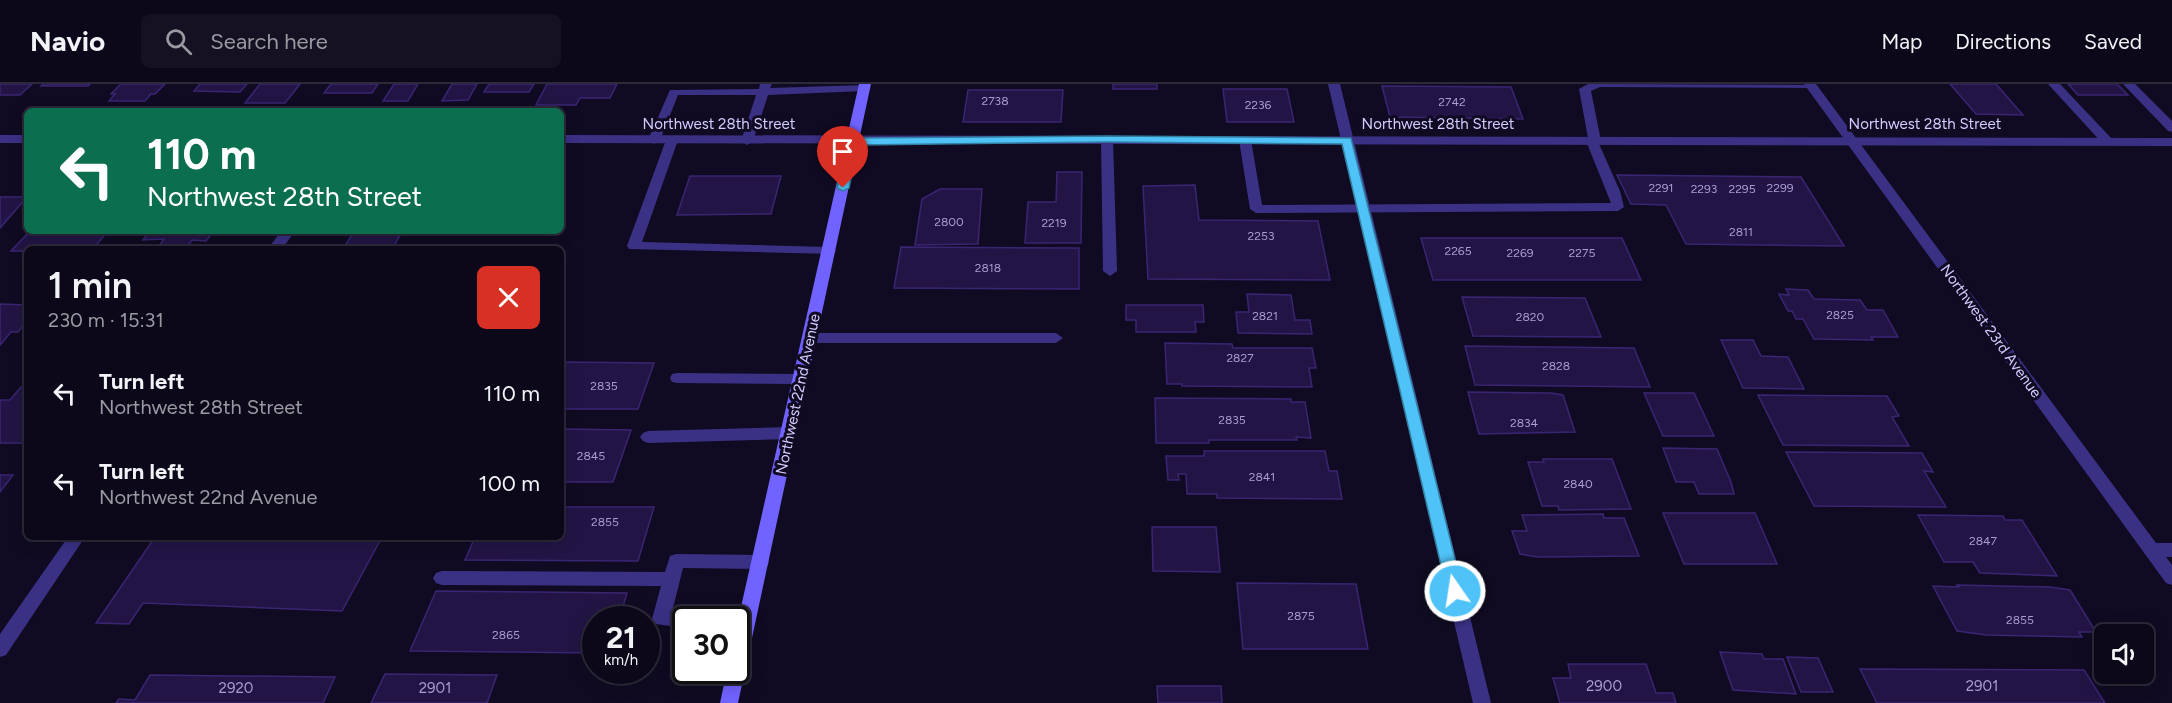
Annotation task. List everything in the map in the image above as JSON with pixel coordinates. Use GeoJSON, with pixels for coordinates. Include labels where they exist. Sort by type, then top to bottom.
{"type":"FeatureCollection","features":[{"type":"Feature","properties":{"kind":"main road","name":"Northwest 22nd Avenue"},"geometry":{"type":"LineString","coordinates":[[747,606],[761,562],[865,86]]}},
{"type":"Feature","properties":{"kind":"main road","name":"Northwest 22nd Avenue"},"geometry":{"type":"LineString","coordinates":[[729,703],[732,684]]}},
{"type":"Feature","properties":{"kind":"street"},"geometry":{"type":"LineString","coordinates":[[1334,84],[1482,703]]}},
{"type":"Feature","properties":{"kind":"street"},"geometry":{"type":"LineString","coordinates":[[1245,140],[1256,209],[1618,207],[1614,190],[1594,141],[1585,89],[1599,84],[1810,85]]}},
{"type":"Feature","properties":{"kind":"street"},"geometry":{"type":"LineString","coordinates":[[2054,84],[2108,142]]}},
{"type":"Feature","properties":{"kind":"street"},"geometry":{"type":"LineString","coordinates":[[2129,84],[2172,128]]}},
{"type":"Feature","properties":{"kind":"street","name":"Northwest 23rd Avenue"},"geometry":{"type":"LineString","coordinates":[[1810,85],[2172,578]]}},
{"type":"Feature","properties":{"kind":"street"},"geometry":{"type":"LineString","coordinates":[[654,140],[675,88],[865,86]]}},
{"type":"Feature","properties":{"kind":"street"},"geometry":{"type":"LineString","coordinates":[[747,141],[764,88]]}},
{"type":"Feature","properties":{"kind":"street"},"geometry":{"type":"LineString","coordinates":[[0,139],[24,139]]}},
{"type":"Feature","properties":{"kind":"street","name":"Northwest 28th Street"},"geometry":{"type":"LineString","coordinates":[[564,139],[2172,142]]}},
{"type":"Feature","properties":{"kind":"street"},"geometry":{"type":"LineString","coordinates":[[1107,139],[1110,271]]}},
{"type":"Feature","properties":{"kind":"street"},"geometry":{"type":"LineString","coordinates":[[672,140],[634,246],[829,251]]}},
{"type":"Feature","properties":{"kind":"street"},"geometry":{"type":"LineString","coordinates":[[810,338],[1056,338]]}},
{"type":"Feature","properties":{"kind":"street"},"geometry":{"type":"LineString","coordinates":[[677,378],[801,379]]}},
{"type":"Feature","properties":{"kind":"street"},"geometry":{"type":"LineString","coordinates":[[648,437],[789,433]]}},
{"type":"Feature","properties":{"kind":"street"},"geometry":{"type":"LineString","coordinates":[[0,649],[75,540]]}},
{"type":"Feature","properties":{"kind":"street"},"geometry":{"type":"LineString","coordinates":[[2153,550],[2172,550]]}},
{"type":"Feature","properties":{"kind":"street"},"geometry":{"type":"LineString","coordinates":[[672,619],[661,619],[676,561],[761,562]]}},
{"type":"Feature","properties":{"kind":"street"},"geometry":{"type":"LineString","coordinates":[[442,579],[671,579]]}},
{"type":"Feature","properties":{"kind":"building"},"geometry":{"type":"Polygon","coordinates":[[[0,84],[32,84],[20,95],[0,95],[0,84]]]}},
{"type":"Feature","properties":{"kind":"building"},"geometry":{"type":"Polygon","coordinates":[[[43,84],[90,84],[88,86],[41,86],[43,84]]]}},
{"type":"Feature","properties":{"kind":"building"},"geometry":{"type":"Polygon","coordinates":[[[121,84],[165,84],[145,101],[109,101],[115,94],[111,94],[121,84]]]}},
{"type":"Feature","properties":{"kind":"building"},"geometry":{"type":"Polygon","coordinates":[[[200,84],[247,84],[240,92],[194,91],[200,84]]]}},
{"type":"Feature","properties":{"kind":"building"},"geometry":{"type":"Polygon","coordinates":[[[260,84],[300,84],[285,103],[245,103],[260,84]]]}},
{"type":"Feature","properties":{"kind":"building"},"geometry":{"type":"Polygon","coordinates":[[[331,84],[378,84],[372,93],[324,93],[331,84]]]}},
{"type":"Feature","properties":{"kind":"building"},"geometry":{"type":"Polygon","coordinates":[[[394,84],[418,84],[408,101],[383,101],[394,84]]]}},
{"type":"Feature","properties":{"kind":"building"},"geometry":{"type":"Polygon","coordinates":[[[452,84],[477,84],[468,100],[442,101],[452,84]]]}},
{"type":"Feature","properties":{"kind":"building"},"geometry":{"type":"Polygon","coordinates":[[[489,84],[534,84],[529,92],[484,92],[489,84]]]}},
{"type":"Feature","properties":{"kind":"building"},"geometry":{"type":"Polygon","coordinates":[[[547,84],[617,84],[610,98],[580,98],[576,105],[536,105],[547,84]]]}},
{"type":"Feature","properties":{"kind":"building"},"geometry":{"type":"Polygon","coordinates":[[[1113,84],[1157,84],[1157,89],[1113,89],[1113,84]]]}},
{"type":"Feature","properties":{"kind":"building"},"geometry":{"type":"Polygon","coordinates":[[[1950,84],[1996,84],[2023,115],[1976,114],[1950,84]]]}},
{"type":"Feature","properties":{"kind":"building"},"geometry":{"type":"Polygon","coordinates":[[[2068,84],[2117,84],[2128,95],[2078,95],[2068,84]]]}},
{"type":"Feature","properties":{"kind":"building"},"geometry":{"type":"Polygon","coordinates":[[[1382,86],[1511,87],[1523,119],[1390,117],[1382,86]]]}},
{"type":"Feature","properties":{"kind":"building"},"geometry":{"type":"Polygon","coordinates":[[[1223,89],[1287,89],[1294,122],[1227,122],[1223,89]]]}},
{"type":"Feature","properties":{"kind":"building"},"geometry":{"type":"Polygon","coordinates":[[[968,90],[1063,90],[1061,122],[963,122],[968,90]]]}},
{"type":"Feature","properties":{"kind":"building"},"geometry":{"type":"Polygon","coordinates":[[[1057,172],[1082,172],[1081,243],[1025,243],[1028,202],[1056,202],[1057,172]]]}},
{"type":"Feature","properties":{"kind":"building"},"geometry":{"type":"Polygon","coordinates":[[[1617,175],[1801,177],[1844,246],[1686,244],[1666,205],[1631,204],[1617,175]]]}},
{"type":"Feature","properties":{"kind":"building"},"geometry":{"type":"Polygon","coordinates":[[[690,176],[781,176],[771,214],[677,215],[690,176]]]}},
{"type":"Feature","properties":{"kind":"building"},"geometry":{"type":"Polygon","coordinates":[[[1195,185],[1199,220],[1318,221],[1330,280],[1148,279],[1143,186],[1195,185]]]}},
{"type":"Feature","properties":{"kind":"building"},"geometry":{"type":"Polygon","coordinates":[[[940,189],[982,189],[978,244],[915,245],[922,199],[940,189]]]}},
{"type":"Feature","properties":{"kind":"building"},"geometry":{"type":"Polygon","coordinates":[[[0,197],[24,197],[24,200],[0,228],[0,197]]]}},
{"type":"Feature","properties":{"kind":"building"},"geometry":{"type":"Polygon","coordinates":[[[27,234],[106,234],[96,246],[24,246],[24,251],[11,251],[27,234]]]}},
{"type":"Feature","properties":{"kind":"building"},"geometry":{"type":"Polygon","coordinates":[[[148,234],[212,234],[206,241],[192,240],[188,246],[159,246],[164,239],[143,240],[148,234]]]}},
{"type":"Feature","properties":{"kind":"building"},"geometry":{"type":"Polygon","coordinates":[[[352,234],[401,234],[394,246],[345,246],[352,234]]]}},
{"type":"Feature","properties":{"kind":"building"},"geometry":{"type":"Polygon","coordinates":[[[1421,238],[1622,238],[1641,280],[1433,280],[1421,238]]]}},
{"type":"Feature","properties":{"kind":"building"},"geometry":{"type":"Polygon","coordinates":[[[901,247],[1079,248],[1079,289],[894,288],[901,247]]]}},
{"type":"Feature","properties":{"kind":"building"},"geometry":{"type":"Polygon","coordinates":[[[1786,289],[1808,290],[1814,299],[1860,300],[1867,310],[1883,310],[1898,337],[1871,337],[1873,340],[1814,339],[1803,319],[1796,319],[1792,311],[1788,311],[1779,294],[1789,295],[1786,289]]]}},
{"type":"Feature","properties":{"kind":"building"},"geometry":{"type":"Polygon","coordinates":[[[1247,294],[1291,295],[1295,320],[1310,320],[1312,334],[1238,333],[1236,312],[1249,312],[1247,294]]]}},
{"type":"Feature","properties":{"kind":"building"},"geometry":{"type":"Polygon","coordinates":[[[1462,297],[1585,298],[1601,337],[1473,336],[1462,297]]]}},
{"type":"Feature","properties":{"kind":"building"},"geometry":{"type":"Polygon","coordinates":[[[0,304],[24,305],[24,325],[18,332],[11,332],[0,345],[0,304]]]}},
{"type":"Feature","properties":{"kind":"building"},"geometry":{"type":"Polygon","coordinates":[[[1126,305],[1203,305],[1204,322],[1195,322],[1196,332],[1136,332],[1136,320],[1126,320],[1126,305]]]}},
{"type":"Feature","properties":{"kind":"building"},"geometry":{"type":"Polygon","coordinates":[[[1721,340],[1753,340],[1761,356],[1788,357],[1804,389],[1743,388],[1721,340]]]}},
{"type":"Feature","properties":{"kind":"building"},"geometry":{"type":"Polygon","coordinates":[[[1165,343],[1232,344],[1233,348],[1312,348],[1316,368],[1309,368],[1312,387],[1167,384],[1165,343]]]}},
{"type":"Feature","properties":{"kind":"building"},"geometry":{"type":"Polygon","coordinates":[[[1465,346],[1634,348],[1650,387],[1475,385],[1465,346]]]}},
{"type":"Feature","properties":{"kind":"building"},"geometry":{"type":"Polygon","coordinates":[[[564,362],[654,363],[638,409],[564,409],[564,362]]]}},
{"type":"Feature","properties":{"kind":"building"},"geometry":{"type":"Polygon","coordinates":[[[21,387],[24,387],[24,443],[0,443],[0,400],[10,400],[21,387]]]}},
{"type":"Feature","properties":{"kind":"building"},"geometry":{"type":"Polygon","coordinates":[[[1468,392],[1563,395],[1575,432],[1479,434],[1468,392]]]}},
{"type":"Feature","properties":{"kind":"building"},"geometry":{"type":"Polygon","coordinates":[[[1644,393],[1694,393],[1714,436],[1663,436],[1644,393]]]}},
{"type":"Feature","properties":{"kind":"building"},"geometry":{"type":"Polygon","coordinates":[[[1758,395],[1887,396],[1899,416],[1892,417],[1909,446],[1783,445],[1758,395]]]}},
{"type":"Feature","properties":{"kind":"building"},"geometry":{"type":"Polygon","coordinates":[[[1155,398],[1291,399],[1291,402],[1305,402],[1311,438],[1156,443],[1155,398]]]}},
{"type":"Feature","properties":{"kind":"building"},"geometry":{"type":"Polygon","coordinates":[[[564,429],[631,430],[613,482],[564,482],[564,429]]]}},
{"type":"Feature","properties":{"kind":"building"},"geometry":{"type":"Polygon","coordinates":[[[1663,448],[1717,449],[1734,494],[1699,494],[1694,482],[1676,482],[1663,448]]]}},
{"type":"Feature","properties":{"kind":"building"},"geometry":{"type":"Polygon","coordinates":[[[1204,451],[1325,451],[1329,471],[1337,471],[1342,499],[1217,498],[1217,494],[1187,494],[1186,474],[1178,474],[1179,480],[1168,480],[1166,456],[1204,456],[1204,451]]]}},
{"type":"Feature","properties":{"kind":"building"},"geometry":{"type":"Polygon","coordinates":[[[1786,452],[1922,453],[1933,472],[1924,471],[1946,507],[1814,506],[1786,452]]]}},
{"type":"Feature","properties":{"kind":"building"},"geometry":{"type":"Polygon","coordinates":[[[1543,459],[1612,459],[1631,509],[1559,510],[1558,506],[1542,506],[1528,462],[1544,462],[1543,459]]]}},
{"type":"Feature","properties":{"kind":"building"},"geometry":{"type":"Polygon","coordinates":[[[0,475],[13,475],[0,492],[0,475]]]}},
{"type":"Feature","properties":{"kind":"building"},"geometry":{"type":"Polygon","coordinates":[[[564,507],[654,507],[638,561],[465,560],[474,540],[564,540],[564,507]]]}},
{"type":"Feature","properties":{"kind":"building"},"geometry":{"type":"Polygon","coordinates":[[[1663,513],[1755,513],[1777,564],[1684,564],[1663,513]]]}},
{"type":"Feature","properties":{"kind":"building"},"geometry":{"type":"Polygon","coordinates":[[[1603,514],[1604,518],[1624,518],[1639,556],[1537,557],[1520,554],[1512,531],[1527,531],[1522,515],[1603,514]]]}},
{"type":"Feature","properties":{"kind":"building"},"geometry":{"type":"Polygon","coordinates":[[[1918,515],[2003,516],[2005,520],[2022,520],[2057,576],[1980,573],[1973,562],[1944,562],[1918,515]]]}},
{"type":"Feature","properties":{"kind":"building"},"geometry":{"type":"Polygon","coordinates":[[[1152,527],[1216,527],[1220,572],[1153,571],[1152,527]]]}},
{"type":"Feature","properties":{"kind":"building"},"geometry":{"type":"Polygon","coordinates":[[[153,540],[380,540],[342,611],[143,603],[129,624],[96,623],[153,540]]]}},
{"type":"Feature","properties":{"kind":"building"},"geometry":{"type":"Polygon","coordinates":[[[1237,583],[1356,584],[1368,649],[1243,649],[1237,583]]]}},
{"type":"Feature","properties":{"kind":"building"},"geometry":{"type":"Polygon","coordinates":[[[1957,585],[2050,587],[2070,590],[2094,632],[2079,632],[2082,637],[1986,635],[1957,631],[1933,586],[1959,587],[1957,585]]]}},
{"type":"Feature","properties":{"kind":"building"},"geometry":{"type":"Polygon","coordinates":[[[436,591],[627,593],[623,606],[582,606],[582,653],[410,651],[436,591]]]}},
{"type":"Feature","properties":{"kind":"building"},"geometry":{"type":"Polygon","coordinates":[[[1720,652],[1762,654],[1764,659],[1783,659],[1796,694],[1733,690],[1720,652]]]}},
{"type":"Feature","properties":{"kind":"building"},"geometry":{"type":"Polygon","coordinates":[[[1787,657],[1818,658],[1833,692],[1801,692],[1787,657]]]}},
{"type":"Feature","properties":{"kind":"building"},"geometry":{"type":"Polygon","coordinates":[[[1568,664],[1646,664],[1656,693],[1673,693],[1676,703],[1560,703],[1553,678],[1571,678],[1568,664]]]}},
{"type":"Feature","properties":{"kind":"building"},"geometry":{"type":"Polygon","coordinates":[[[1860,669],[2084,670],[2105,703],[1877,703],[1860,669]]]}},
{"type":"Feature","properties":{"kind":"building"},"geometry":{"type":"Polygon","coordinates":[[[385,674],[497,675],[487,703],[371,703],[385,674]]]}},
{"type":"Feature","properties":{"kind":"building"},"geometry":{"type":"Polygon","coordinates":[[[150,675],[335,677],[323,703],[116,703],[119,699],[135,700],[150,675]]]}},
{"type":"Feature","properties":{"kind":"building"},"geometry":{"type":"Polygon","coordinates":[[[1157,686],[1221,686],[1222,703],[1158,703],[1157,686]]]}},
{"type":"Feature","properties":{"kind":"route"},"geometry":{"type":"LineString","coordinates":[[843,188],[853,141],[1107,139],[1347,141],[1455,591]]}}]}
